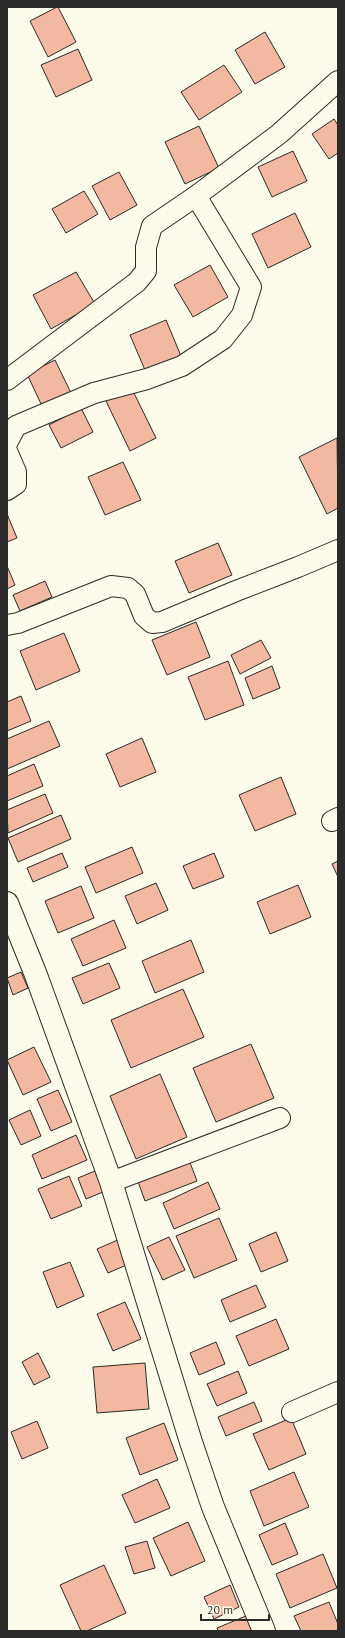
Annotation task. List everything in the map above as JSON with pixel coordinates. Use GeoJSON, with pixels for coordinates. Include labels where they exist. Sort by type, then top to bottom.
{"type":"FeatureCollection","features":[{"type":"Feature","properties":{"kind":"main road"},"geometry":{"type":"LineString","coordinates":[[7,903],[36,975],[111,1182],[191,1442],[211,1500],[264,1631]]}},
{"type":"Feature","properties":{"kind":"street"},"geometry":{"type":"LineString","coordinates":[[7,380],[138,282],[146,271],[146,247],[152,226],[196,196],[279,134],[338,81]]}},
{"type":"Feature","properties":{"kind":"street"},"geometry":{"type":"LineString","coordinates":[[7,443],[16,426],[94,393],[147,379],[182,366],[223,339],[242,315],[251,287],[196,196]]}},
{"type":"Feature","properties":{"kind":"street"},"geometry":{"type":"LineString","coordinates":[[7,451],[16,472],[16,484],[7,490]]}},
{"type":"Feature","properties":{"kind":"street"},"geometry":{"type":"LineString","coordinates":[[7,625],[18,623],[111,586],[128,588],[135,594],[144,616],[152,623],[162,622],[236,590],[298,567],[338,550]]}},
{"type":"Feature","properties":{"kind":"street"},"geometry":{"type":"LineString","coordinates":[[111,1182],[280,1118]]}},
{"type":"Feature","properties":{"kind":"street"},"geometry":{"type":"LineString","coordinates":[[292,1412],[338,1392]]}},
{"type":"Feature","properties":{"kind":"building"},"geometry":{"type":"Polygon","coordinates":[[[57,7],[76,42],[48,57],[30,21],[57,7]]]}},
{"type":"Feature","properties":{"kind":"building"},"geometry":{"type":"Polygon","coordinates":[[[265,32],[285,67],[255,84],[235,50],[265,32]]]}},
{"type":"Feature","properties":{"kind":"building"},"geometry":{"type":"Polygon","coordinates":[[[78,49],[92,80],[56,97],[41,65],[78,49]]]}},
{"type":"Feature","properties":{"kind":"building"},"geometry":{"type":"Polygon","coordinates":[[[224,65],[242,92],[199,120],[181,92],[224,65]]]}},
{"type":"Feature","properties":{"kind":"building"},"geometry":{"type":"Polygon","coordinates":[[[334,119],[338,125],[338,153],[329,159],[312,134],[334,119]]]}},
{"type":"Feature","properties":{"kind":"building"},"geometry":{"type":"Polygon","coordinates":[[[199,126],[219,168],[185,184],[165,142],[199,126]]]}},
{"type":"Feature","properties":{"kind":"building"},"geometry":{"type":"Polygon","coordinates":[[[293,151],[307,181],[272,197],[258,167],[293,151]]]}},
{"type":"Feature","properties":{"kind":"building"},"geometry":{"type":"Polygon","coordinates":[[[119,172],[137,205],[110,220],[92,186],[119,172]]]}},
{"type":"Feature","properties":{"kind":"building"},"geometry":{"type":"Polygon","coordinates":[[[84,191],[98,214],[66,233],[52,209],[84,191]]]}},
{"type":"Feature","properties":{"kind":"building"},"geometry":{"type":"Polygon","coordinates":[[[295,213],[311,247],[268,268],[252,234],[295,213]]]}},
{"type":"Feature","properties":{"kind":"building"},"geometry":{"type":"Polygon","coordinates":[[[210,265],[228,297],[193,317],[174,285],[210,265]]]}},
{"type":"Feature","properties":{"kind":"building"},"geometry":{"type":"Polygon","coordinates":[[[76,272],[95,304],[51,329],[33,295],[76,272]]]}},
{"type":"Feature","properties":{"kind":"building"},"geometry":{"type":"Polygon","coordinates":[[[166,320],[181,356],[145,370],[130,335],[166,320]]]}},
{"type":"Feature","properties":{"kind":"building"},"geometry":{"type":"Polygon","coordinates":[[[55,360],[71,393],[42,406],[27,374],[55,360]]]}},
{"type":"Feature","properties":{"kind":"building"},"geometry":{"type":"Polygon","coordinates":[[[132,389],[156,438],[130,451],[106,401],[132,389]]]}},
{"type":"Feature","properties":{"kind":"building"},"geometry":{"type":"Polygon","coordinates":[[[81,408],[93,432],[61,448],[49,425],[81,408]]]}},
{"type":"Feature","properties":{"kind":"building"},"geometry":{"type":"Polygon","coordinates":[[[337,438],[338,508],[327,514],[299,457],[337,438]]]}},
{"type":"Feature","properties":{"kind":"building"},"geometry":{"type":"Polygon","coordinates":[[[123,462],[141,500],[105,515],[88,477],[123,462]]]}},
{"type":"Feature","properties":{"kind":"building"},"geometry":{"type":"Polygon","coordinates":[[[7,514],[17,538],[7,542],[7,514]]]}},
{"type":"Feature","properties":{"kind":"building"},"geometry":{"type":"Polygon","coordinates":[[[218,543],[232,575],[189,593],[175,561],[218,543]]]}},
{"type":"Feature","properties":{"kind":"building"},"geometry":{"type":"Polygon","coordinates":[[[7,566],[15,585],[7,589],[7,566]]]}},
{"type":"Feature","properties":{"kind":"building"},"geometry":{"type":"Polygon","coordinates":[[[45,581],[52,597],[20,611],[13,595],[45,581]]]}},
{"type":"Feature","properties":{"kind":"building"},"geometry":{"type":"Polygon","coordinates":[[[196,622],[210,657],[167,675],[152,640],[196,622]]]}},
{"type":"Feature","properties":{"kind":"building"},"geometry":{"type":"Polygon","coordinates":[[[64,633],[80,671],[36,690],[20,651],[64,633]]]}},
{"type":"Feature","properties":{"kind":"building"},"geometry":{"type":"Polygon","coordinates":[[[261,640],[271,658],[240,674],[231,655],[261,640]]]}},
{"type":"Feature","properties":{"kind":"building"},"geometry":{"type":"Polygon","coordinates":[[[228,661],[244,705],[205,720],[188,677],[228,661]]]}},
{"type":"Feature","properties":{"kind":"building"},"geometry":{"type":"Polygon","coordinates":[[[272,666],[280,688],[253,699],[245,678],[272,666]]]}},
{"type":"Feature","properties":{"kind":"building"},"geometry":{"type":"Polygon","coordinates":[[[21,696],[31,721],[7,731],[7,702],[21,696]]]}},
{"type":"Feature","properties":{"kind":"building"},"geometry":{"type":"Polygon","coordinates":[[[49,721],[60,746],[7,769],[7,739],[49,721]]]}},
{"type":"Feature","properties":{"kind":"building"},"geometry":{"type":"Polygon","coordinates":[[[142,738],[156,772],[120,787],[106,754],[142,738]]]}},
{"type":"Feature","properties":{"kind":"building"},"geometry":{"type":"Polygon","coordinates":[[[34,764],[43,786],[7,801],[7,776],[34,764]]]}},
{"type":"Feature","properties":{"kind":"building"},"geometry":{"type":"Polygon","coordinates":[[[281,777],[296,814],[255,831],[239,795],[281,777]]]}},
{"type":"Feature","properties":{"kind":"building"},"geometry":{"type":"Polygon","coordinates":[[[45,794],[53,813],[8,833],[7,810],[45,794]]]}},
{"type":"Feature","properties":{"kind":"building"},"geometry":{"type":"Polygon","coordinates":[[[61,815],[71,839],[18,862],[8,838],[61,815]]]}},
{"type":"Feature","properties":{"kind":"building"},"geometry":{"type":"Polygon","coordinates":[[[132,847],[143,873],[96,893],[85,867],[132,847]]]}},
{"type":"Feature","properties":{"kind":"building"},"geometry":{"type":"Polygon","coordinates":[[[62,853],[68,867],[33,882],[27,868],[62,853]]]}},
{"type":"Feature","properties":{"kind":"building"},"geometry":{"type":"Polygon","coordinates":[[[214,853],[224,877],[193,889],[183,866],[214,853]]]}},
{"type":"Feature","properties":{"kind":"building"},"geometry":{"type":"Polygon","coordinates":[[[338,861],[338,877],[332,864],[338,861]]]}},
{"type":"Feature","properties":{"kind":"building"},"geometry":{"type":"Polygon","coordinates":[[[156,883],[168,910],[137,924],[125,896],[156,883]]]}},
{"type":"Feature","properties":{"kind":"building"},"geometry":{"type":"Polygon","coordinates":[[[298,885],[311,917],[270,934],[257,902],[298,885]]]}},
{"type":"Feature","properties":{"kind":"building"},"geometry":{"type":"Polygon","coordinates":[[[81,886],[94,918],[58,933],[45,901],[81,886]]]}},
{"type":"Feature","properties":{"kind":"building"},"geometry":{"type":"Polygon","coordinates":[[[114,920],[126,948],[83,966],[71,939],[114,920]]]}},
{"type":"Feature","properties":{"kind":"building"},"geometry":{"type":"Polygon","coordinates":[[[191,940],[204,972],[155,993],[142,961],[191,940]]]}},
{"type":"Feature","properties":{"kind":"building"},"geometry":{"type":"Polygon","coordinates":[[[109,963],[120,988],[83,1004],[72,978],[109,963]]]}},
{"type":"Feature","properties":{"kind":"building"},"geometry":{"type":"Polygon","coordinates":[[[21,972],[28,988],[13,995],[7,978],[21,972]]]}},
{"type":"Feature","properties":{"kind":"building"},"geometry":{"type":"Polygon","coordinates":[[[183,989],[204,1037],[131,1068],[111,1020],[183,989]]]}},
{"type":"Feature","properties":{"kind":"building"},"geometry":{"type":"Polygon","coordinates":[[[251,1044],[274,1098],[216,1122],[193,1068],[251,1044]]]}},
{"type":"Feature","properties":{"kind":"building"},"geometry":{"type":"Polygon","coordinates":[[[34,1047],[51,1082],[23,1095],[7,1060],[34,1047]]]}},
{"type":"Feature","properties":{"kind":"building"},"geometry":{"type":"Polygon","coordinates":[[[160,1074],[187,1137],[136,1159],[110,1096],[160,1074]]]}},
{"type":"Feature","properties":{"kind":"building"},"geometry":{"type":"Polygon","coordinates":[[[58,1090],[72,1122],[51,1131],[37,1099],[58,1090]]]}},
{"type":"Feature","properties":{"kind":"building"},"geometry":{"type":"Polygon","coordinates":[[[30,1110],[41,1136],[21,1145],[9,1120],[30,1110]]]}},
{"type":"Feature","properties":{"kind":"building"},"geometry":{"type":"Polygon","coordinates":[[[76,1135],[87,1160],[42,1179],[32,1155],[76,1135]]]}},
{"type":"Feature","properties":{"kind":"building"},"geometry":{"type":"Polygon","coordinates":[[[189,1160],[197,1181],[145,1201],[137,1179],[189,1160]]]}},
{"type":"Feature","properties":{"kind":"building"},"geometry":{"type":"Polygon","coordinates":[[[95,1171],[103,1192],[86,1199],[78,1178],[95,1171]]]}},
{"type":"Feature","properties":{"kind":"building"},"geometry":{"type":"Polygon","coordinates":[[[69,1176],[82,1206],[51,1219],[38,1189],[69,1176]]]}},
{"type":"Feature","properties":{"kind":"building"},"geometry":{"type":"Polygon","coordinates":[[[208,1182],[220,1209],[174,1229],[163,1203],[208,1182]]]}},
{"type":"Feature","properties":{"kind":"building"},"geometry":{"type":"Polygon","coordinates":[[[219,1218],[237,1260],[194,1278],[176,1236],[219,1218]]]}},
{"type":"Feature","properties":{"kind":"building"},"geometry":{"type":"Polygon","coordinates":[[[276,1232],[288,1261],[261,1272],[249,1244],[276,1232]]]}},
{"type":"Feature","properties":{"kind":"building"},"geometry":{"type":"Polygon","coordinates":[[[169,1237],[185,1270],[163,1280],[147,1247],[169,1237]]]}},
{"type":"Feature","properties":{"kind":"building"},"geometry":{"type":"Polygon","coordinates":[[[120,1239],[131,1263],[108,1273],[97,1249],[120,1239]]]}},
{"type":"Feature","properties":{"kind":"building"},"geometry":{"type":"Polygon","coordinates":[[[70,1262],[84,1296],[57,1308],[43,1272],[70,1262]]]}},
{"type":"Feature","properties":{"kind":"building"},"geometry":{"type":"Polygon","coordinates":[[[256,1285],[266,1307],[230,1322],[221,1300],[256,1285]]]}},
{"type":"Feature","properties":{"kind":"building"},"geometry":{"type":"Polygon","coordinates":[[[125,1302],[141,1339],[113,1351],[97,1314],[125,1302]]]}},
{"type":"Feature","properties":{"kind":"building"},"geometry":{"type":"Polygon","coordinates":[[[276,1319],[289,1349],[249,1366],[236,1336],[276,1319]]]}},
{"type":"Feature","properties":{"kind":"building"},"geometry":{"type":"Polygon","coordinates":[[[216,1342],[225,1364],[199,1375],[190,1353],[216,1342]]]}},
{"type":"Feature","properties":{"kind":"building"},"geometry":{"type":"Polygon","coordinates":[[[38,1353],[50,1377],[34,1385],[22,1362],[38,1353]]]}},
{"type":"Feature","properties":{"kind":"building"},"geometry":{"type":"Polygon","coordinates":[[[145,1363],[149,1409],[97,1413],[93,1367],[145,1363]]]}},
{"type":"Feature","properties":{"kind":"building"},"geometry":{"type":"Polygon","coordinates":[[[238,1371],[247,1393],[217,1406],[207,1384],[238,1371]]]}},
{"type":"Feature","properties":{"kind":"building"},"geometry":{"type":"Polygon","coordinates":[[[254,1402],[262,1421],[226,1436],[218,1417],[254,1402]]]}},
{"type":"Feature","properties":{"kind":"building"},"geometry":{"type":"Polygon","coordinates":[[[291,1418],[306,1454],[269,1470],[253,1434],[291,1418]]]}},
{"type":"Feature","properties":{"kind":"building"},"geometry":{"type":"Polygon","coordinates":[[[37,1421],[48,1448],[22,1459],[11,1432],[37,1421]]]}},
{"type":"Feature","properties":{"kind":"building"},"geometry":{"type":"Polygon","coordinates":[[[164,1423],[178,1460],[140,1475],[126,1438],[164,1423]]]}},
{"type":"Feature","properties":{"kind":"building"},"geometry":{"type":"Polygon","coordinates":[[[294,1472],[309,1507],[264,1526],[250,1491],[294,1472]]]}},
{"type":"Feature","properties":{"kind":"building"},"geometry":{"type":"Polygon","coordinates":[[[157,1479],[170,1508],[135,1523],[122,1495],[157,1479]]]}},
{"type":"Feature","properties":{"kind":"building"},"geometry":{"type":"Polygon","coordinates":[[[188,1522],[205,1561],[171,1576],[153,1538],[188,1522]]]}},
{"type":"Feature","properties":{"kind":"building"},"geometry":{"type":"Polygon","coordinates":[[[285,1523],[298,1554],[272,1565],[259,1535],[285,1523]]]}},
{"type":"Feature","properties":{"kind":"building"},"geometry":{"type":"Polygon","coordinates":[[[147,1541],[155,1568],[134,1574],[125,1547],[147,1541]]]}},
{"type":"Feature","properties":{"kind":"building"},"geometry":{"type":"Polygon","coordinates":[[[323,1554],[337,1588],[290,1608],[276,1574],[323,1554]]]}},
{"type":"Feature","properties":{"kind":"building"},"geometry":{"type":"Polygon","coordinates":[[[104,1565],[126,1613],[87,1631],[81,1631],[60,1585],[104,1565]]]}},
{"type":"Feature","properties":{"kind":"building"},"geometry":{"type":"Polygon","coordinates":[[[230,1585],[239,1607],[214,1619],[204,1597],[230,1585]]]}},
{"type":"Feature","properties":{"kind":"building"},"geometry":{"type":"Polygon","coordinates":[[[329,1602],[338,1624],[338,1631],[301,1631],[294,1616],[329,1602]]]}},
{"type":"Feature","properties":{"kind":"building"},"geometry":{"type":"Polygon","coordinates":[[[246,1616],[252,1631],[218,1631],[217,1628],[246,1616]]]}}]}
